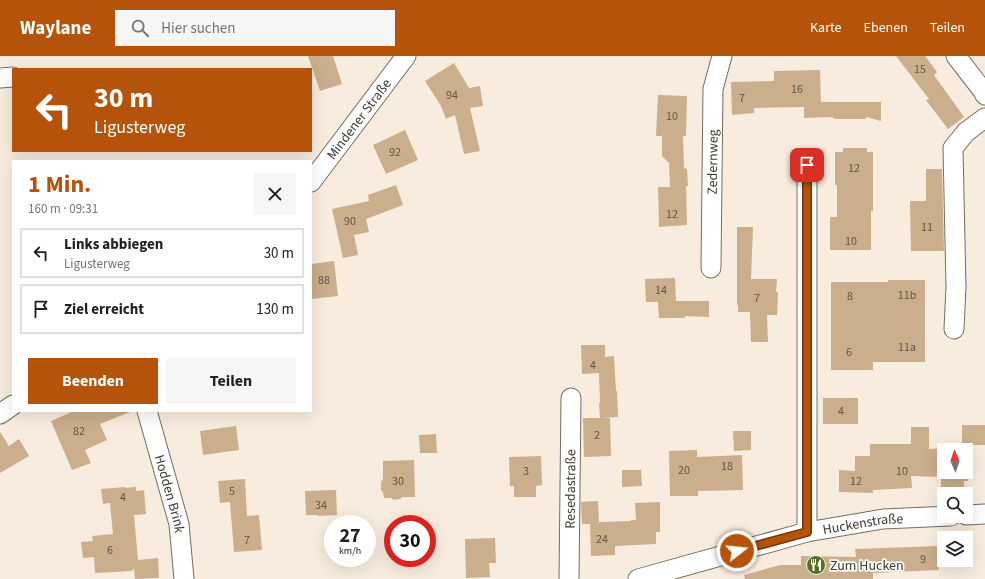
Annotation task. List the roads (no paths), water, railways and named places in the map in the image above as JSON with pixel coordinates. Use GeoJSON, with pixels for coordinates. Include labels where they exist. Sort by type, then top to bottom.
{"type":"FeatureCollection","features":[{"type":"Feature","properties":{"kind":"street","name":"Mindener Straße"},"geometry":{"type":"LineString","coordinates":[[312,181],[406,56]]}},
{"type":"Feature","properties":{"kind":"street","name":"Zedernweg"},"geometry":{"type":"LineString","coordinates":[[711,268],[713,89],[722,56]]}},
{"type":"Feature","properties":{"kind":"street"},"geometry":{"type":"LineString","coordinates":[[956,56],[985,95]]}},
{"type":"Feature","properties":{"kind":"street"},"geometry":{"type":"LineString","coordinates":[[0,78],[12,77]]}},
{"type":"Feature","properties":{"kind":"street"},"geometry":{"type":"LineString","coordinates":[[954,329],[956,287],[953,148],[966,132],[985,118]]}},
{"type":"Feature","properties":{"kind":"street"},"geometry":{"type":"LineString","coordinates":[[807,165],[807,532]]}},
{"type":"Feature","properties":{"kind":"street","name":"Resedastraße"},"geometry":{"type":"LineString","coordinates":[[569,579],[570,398]]}},
{"type":"Feature","properties":{"kind":"street"},"geometry":{"type":"LineString","coordinates":[[0,414],[12,406]]}},
{"type":"Feature","properties":{"kind":"street","name":"Hodden Brink"},"geometry":{"type":"LineString","coordinates":[[147,412],[179,524],[184,579]]}},
{"type":"Feature","properties":{"kind":"street"},"geometry":{"type":"LineString","coordinates":[[973,515],[985,514]]}},
{"type":"Feature","properties":{"kind":"street","name":"Huckenstraße"},"geometry":{"type":"LineString","coordinates":[[638,579],[807,532],[883,519],[937,517]]}},
{"type":"Feature","properties":{"kind":"place","name":"Zum Hucken"},"geometry":{"type":"Point","coordinates":[816,565]}}]}
